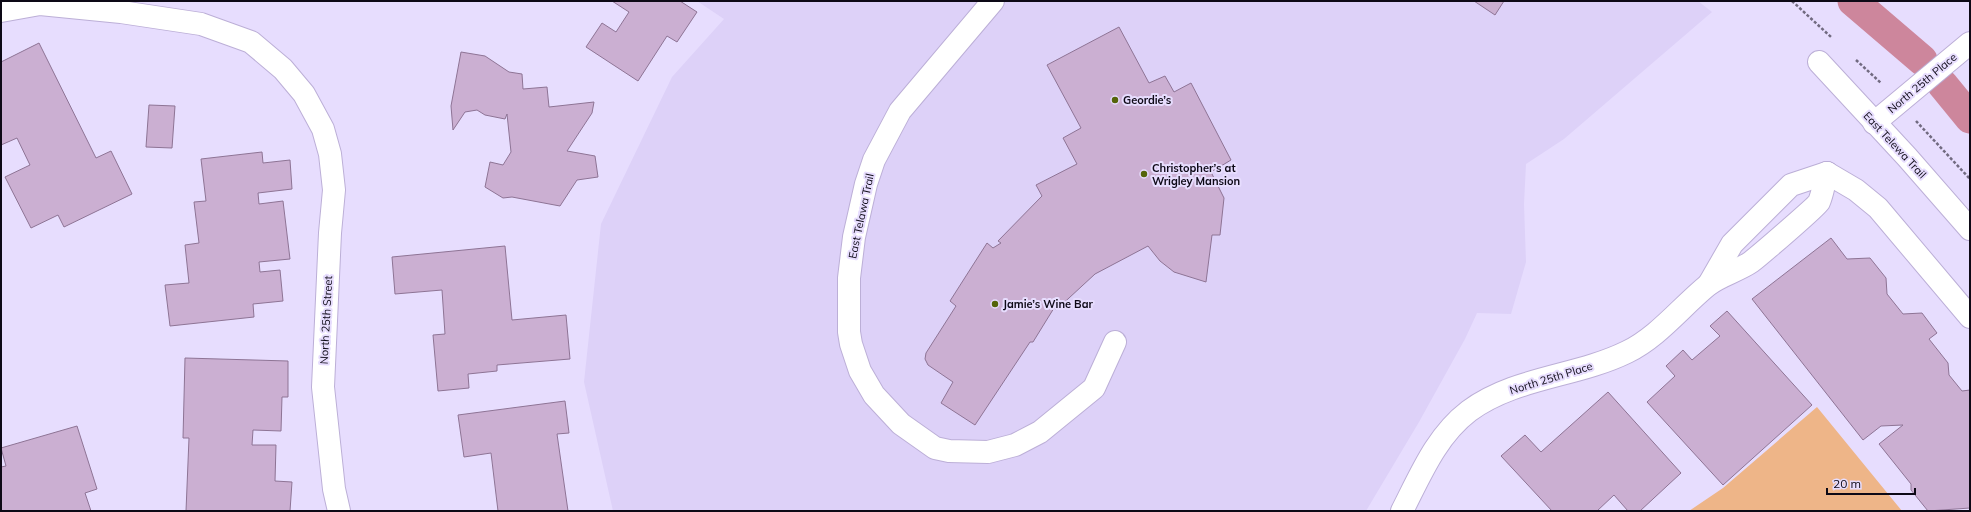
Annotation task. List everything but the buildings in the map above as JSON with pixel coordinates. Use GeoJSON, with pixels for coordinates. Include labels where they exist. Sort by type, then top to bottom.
{"type":"FeatureCollection","features":[{"type":"Feature","properties":{"kind":"street","name":"East Telawa Trail"},"geometry":{"type":"LineString","coordinates":[[993,1],[900,111],[874,160],[866,184],[854,237],[849,278],[849,332],[851,344],[860,371],[874,395],[901,424],[935,448],[949,451],[988,452],[1015,445],[1040,432],[1094,388],[1115,342]]}},
{"type":"Feature","properties":{"kind":"street","name":"North 25th Street"},"geometry":{"type":"LineString","coordinates":[[1,10],[40,4],[121,12],[201,24],[251,42],[288,74],[304,94],[323,130],[330,154],[334,190],[330,233],[323,387],[334,489],[340,511]]}},
{"type":"Feature","properties":{"kind":"street","name":"North 25th Place"},"geometry":{"type":"LineString","coordinates":[[1874,123],[1966,46]]}},
{"type":"Feature","properties":{"kind":"street","name":"East Telewa Trail"},"geometry":{"type":"LineString","coordinates":[[1820,62],[1874,123],[1907,157],[1970,229]]}},
{"type":"Feature","properties":{"kind":"street","name":"North 25th Place"},"geometry":{"type":"LineString","coordinates":[[1709,284],[1732,244],[1791,185],[1827,172]]}},
{"type":"Feature","properties":{"kind":"street","name":"North 25th Place"},"geometry":{"type":"LineString","coordinates":[[1402,511],[1426,463],[1442,437],[1468,412],[1490,398],[1530,382],[1591,366],[1628,352],[1660,329],[1709,284],[1751,262],[1818,203],[1827,172]]}},
{"type":"Feature","properties":{"kind":"street"},"geometry":{"type":"LineString","coordinates":[[1827,172],[1856,190],[1878,208],[1970,317]]}},
{"type":"Feature","properties":{"kind":"path"},"geometry":{"type":"LineString","coordinates":[[1915,121],[1970,179]]}},
{"type":"Feature","properties":{"kind":"shaded area"},"geometry":{"type":"Polygon","coordinates":[[[697,1],[1698,1],[1712,12],[1564,139],[1526,164],[1524,204],[1526,262],[1511,314],[1477,313],[1465,339],[1419,422],[1366,511],[613,511],[584,382],[601,224],[672,77],[724,19],[697,1]]]}},
{"type":"Feature","properties":{"kind":"shaded area"},"geometry":{"type":"Polygon","coordinates":[[[1817,407],[1902,511],[1689,511],[1723,488],[1817,407]]]}},
{"type":"Feature","properties":{"kind":"waterway"},"geometry":{"type":"LineString","coordinates":[[1853,1],[1922,60]]}},
{"type":"Feature","properties":{"kind":"waterway"},"geometry":{"type":"LineString","coordinates":[[1943,85],[1970,118]]}},
{"type":"Feature","properties":{"kind":"place","name":"Geordie’s"},"geometry":{"type":"Point","coordinates":[1115,100]}},
{"type":"Feature","properties":{"kind":"place","name":"Christopher’s at Wrigley Mansion"},"geometry":{"type":"Point","coordinates":[1144,174]}},
{"type":"Feature","properties":{"kind":"place","name":"Jamie’s Wine Bar"},"geometry":{"type":"Point","coordinates":[995,304]}}]}
